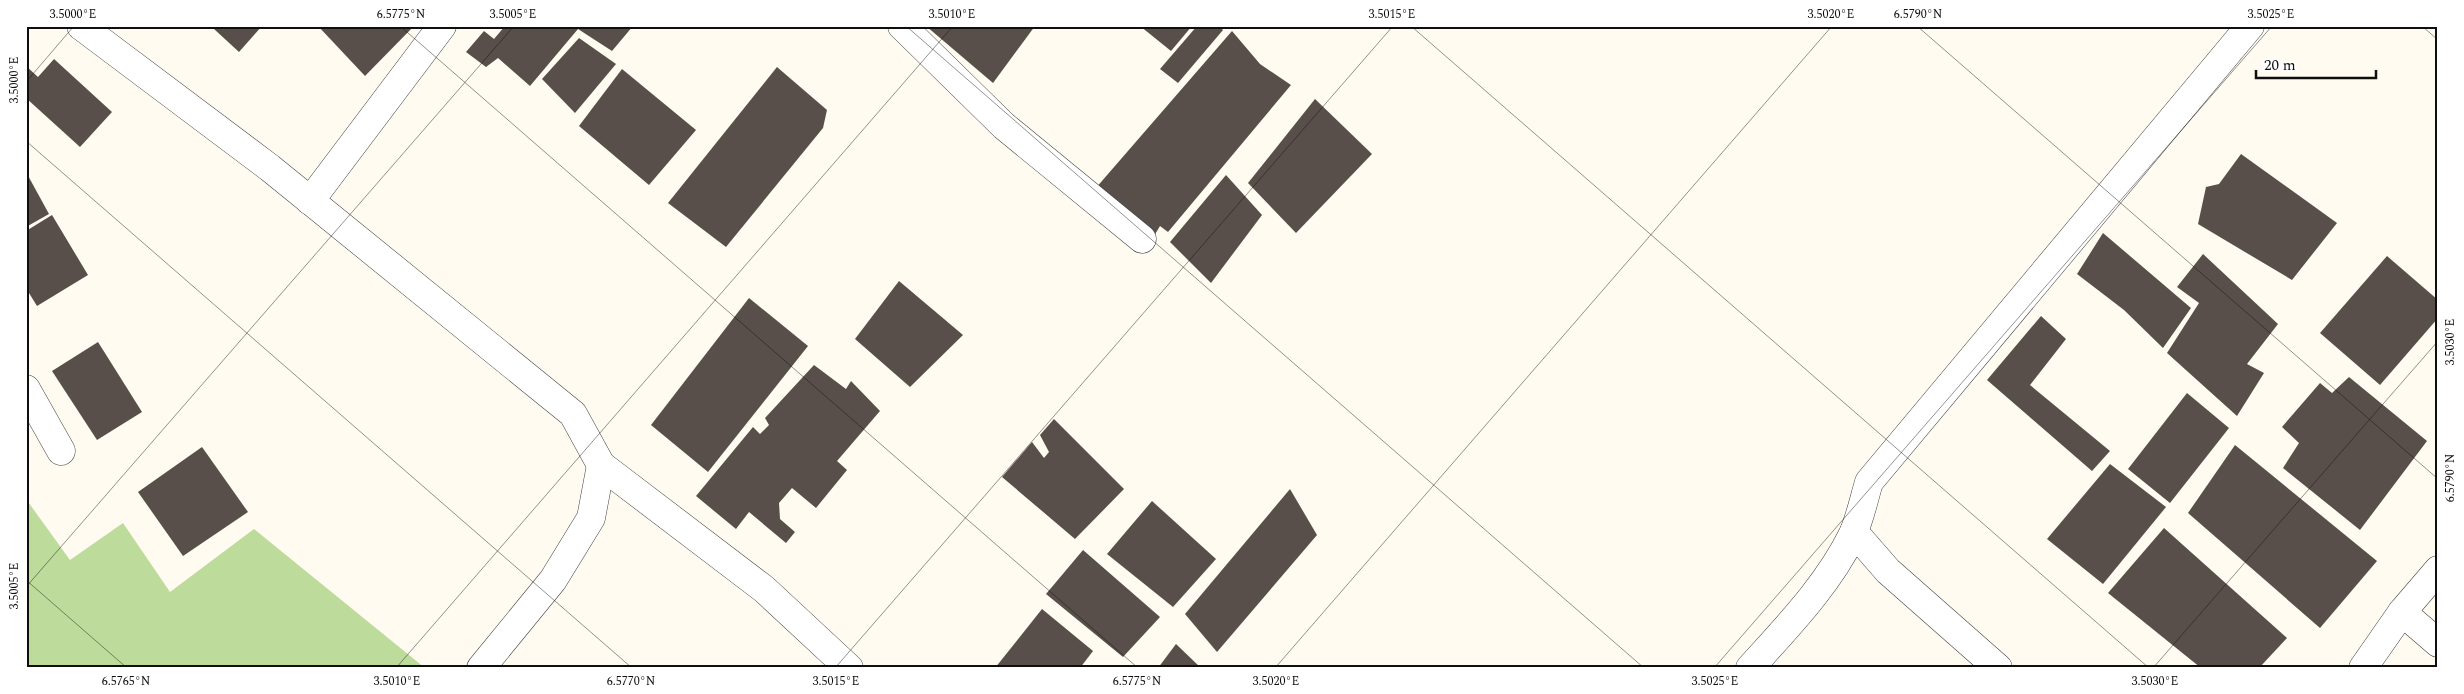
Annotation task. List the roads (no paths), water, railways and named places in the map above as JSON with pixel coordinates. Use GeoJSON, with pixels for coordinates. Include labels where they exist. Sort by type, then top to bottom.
{"type":"FeatureCollection","features":[{"type":"Feature","properties":{"kind":"street"},"geometry":{"type":"LineString","coordinates":[[81,26],[167,89],[310,201],[573,414],[601,465],[764,589],[849,668]]}},
{"type":"Feature","properties":{"kind":"street"},"geometry":{"type":"LineString","coordinates":[[310,201],[442,26]]}},
{"type":"Feature","properties":{"kind":"street"},"geometry":{"type":"LineString","coordinates":[[902,26],[1004,126],[1142,239]]}},
{"type":"Feature","properties":{"kind":"street"},"geometry":{"type":"LineString","coordinates":[[1750,668],[1807,605],[1838,562],[1854,532],[1869,482],[2250,26]]}},
{"type":"Feature","properties":{"kind":"street"},"geometry":{"type":"LineString","coordinates":[[26,389],[61,451]]}},
{"type":"Feature","properties":{"kind":"street"},"geometry":{"type":"LineString","coordinates":[[481,668],[553,580],[591,518],[601,465]]}},
{"type":"Feature","properties":{"kind":"street"},"geometry":{"type":"LineString","coordinates":[[1854,532],[1888,571],[1998,668]]}},
{"type":"Feature","properties":{"kind":"street"},"geometry":{"type":"LineString","coordinates":[[2363,668],[2402,612],[2438,570]]}},
{"type":"Feature","properties":{"kind":"street"},"geometry":{"type":"LineString","coordinates":[[2402,612],[2438,643]]}}]}
